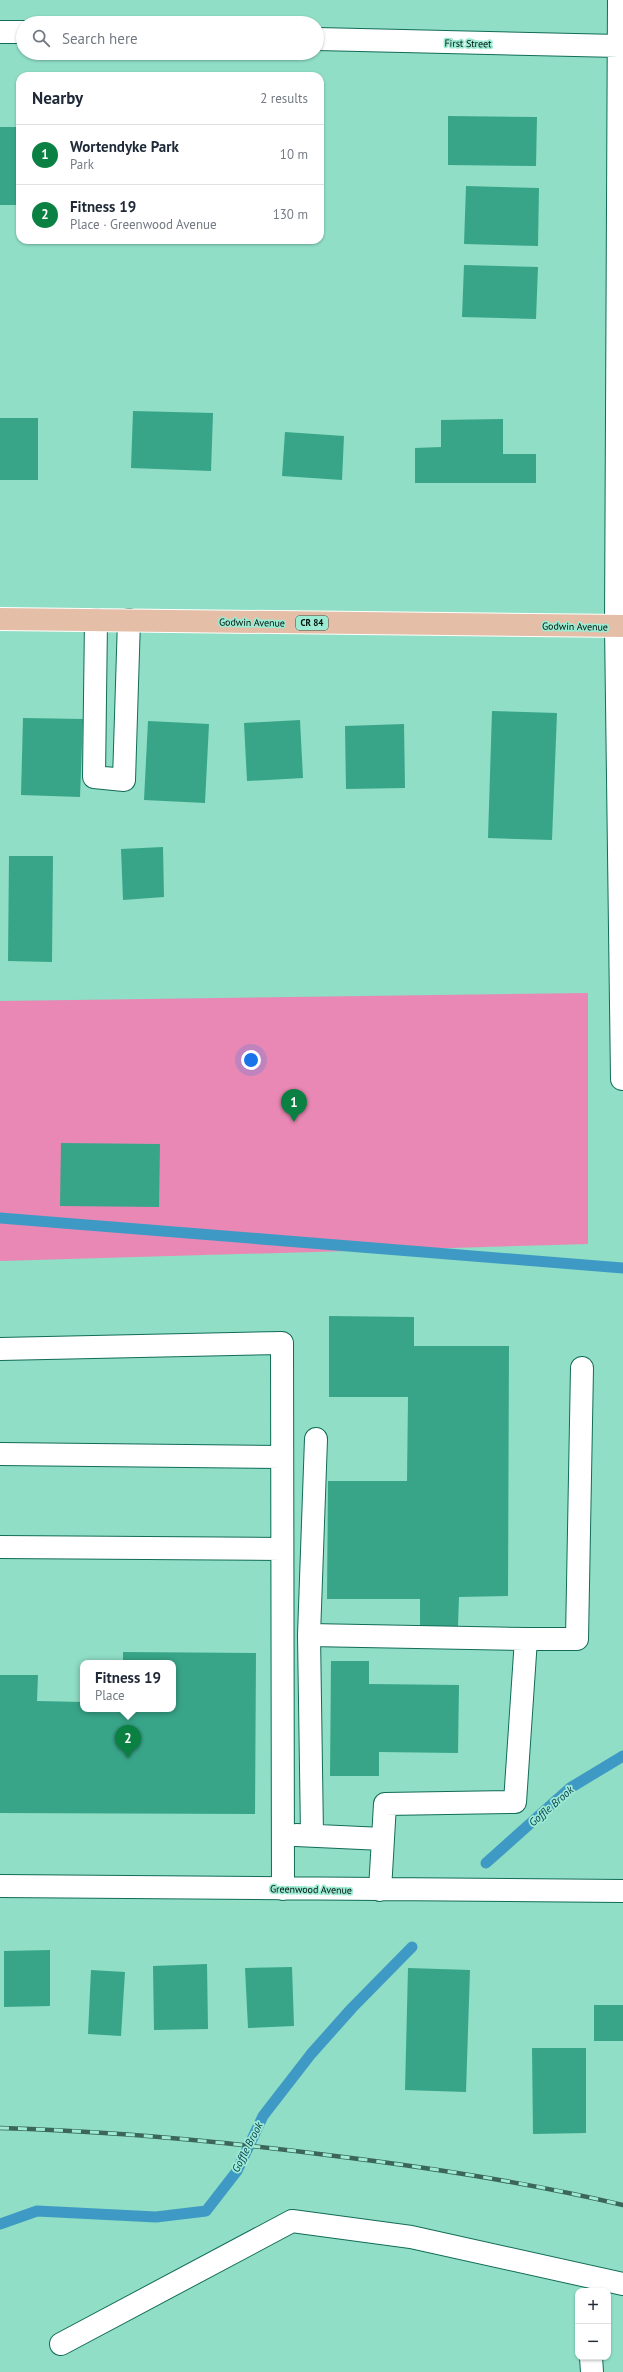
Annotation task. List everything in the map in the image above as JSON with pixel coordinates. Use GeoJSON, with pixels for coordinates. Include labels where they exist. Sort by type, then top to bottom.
{"type":"FeatureCollection","features":[{"type":"Feature","properties":{"kind":"main road","name":"Godwin Avenue"},"geometry":{"type":"LineString","coordinates":[[0,619],[619,626]]}},
{"type":"Feature","properties":{"kind":"street"},"geometry":{"type":"LineString","coordinates":[[619,0],[619,626],[622,1079]]}},
{"type":"Feature","properties":{"kind":"street"},"geometry":{"type":"LineString","coordinates":[[0,32],[16,32]]}},
{"type":"Feature","properties":{"kind":"street","name":"First Street"},"geometry":{"type":"LineString","coordinates":[[324,39],[619,46]]}},
{"type":"Feature","properties":{"kind":"street"},"geometry":{"type":"LineString","coordinates":[[96,620],[94,777],[124,780],[129,620]]}},
{"type":"Feature","properties":{"kind":"street"},"geometry":{"type":"LineString","coordinates":[[0,1349],[282,1343],[283,1889]]}},
{"type":"Feature","properties":{"kind":"street"},"geometry":{"type":"LineString","coordinates":[[309,1635],[577,1639],[582,1368]]}},
{"type":"Feature","properties":{"kind":"street"},"geometry":{"type":"LineString","coordinates":[[312,1835],[309,1635],[316,1439]]}},
{"type":"Feature","properties":{"kind":"street"},"geometry":{"type":"LineString","coordinates":[[0,1454],[282,1457]]}},
{"type":"Feature","properties":{"kind":"street"},"geometry":{"type":"LineString","coordinates":[[0,1547],[282,1549]]}},
{"type":"Feature","properties":{"kind":"street"},"geometry":{"type":"LineString","coordinates":[[380,1890],[385,1804],[515,1802],[526,1639]]}},
{"type":"Feature","properties":{"kind":"street"},"geometry":{"type":"LineString","coordinates":[[283,1836],[312,1835],[383,1839]]}},
{"type":"Feature","properties":{"kind":"street","name":"Greenwood Avenue"},"geometry":{"type":"LineString","coordinates":[[0,1886],[380,1890],[623,1890]]}},
{"type":"Feature","properties":{"kind":"street"},"geometry":{"type":"LineString","coordinates":[[61,2344],[292,2221],[411,2237],[598,2285],[623,2284]]}},
{"type":"Feature","properties":{"kind":"street"},"geometry":{"type":"LineString","coordinates":[[591,2360],[592,2372]]}},
{"type":"Feature","properties":{"kind":"shaded area"},"geometry":{"type":"Polygon","coordinates":[[[588,993],[588,1244],[0,1261],[0,1001],[588,993]]]}},
{"type":"Feature","properties":{"kind":"building"},"geometry":{"type":"Polygon","coordinates":[[[448,116],[537,117],[536,166],[448,165],[448,116]]]}},
{"type":"Feature","properties":{"kind":"building"},"geometry":{"type":"Polygon","coordinates":[[[0,127],[16,127],[16,205],[0,205],[0,127]]]}},
{"type":"Feature","properties":{"kind":"building"},"geometry":{"type":"Polygon","coordinates":[[[466,186],[539,188],[538,246],[464,244],[466,186]]]}},
{"type":"Feature","properties":{"kind":"building"},"geometry":{"type":"Polygon","coordinates":[[[464,265],[538,267],[536,319],[462,317],[464,265]]]}},
{"type":"Feature","properties":{"kind":"building"},"geometry":{"type":"Polygon","coordinates":[[[133,411],[213,413],[211,471],[131,468],[133,411]]]}},
{"type":"Feature","properties":{"kind":"building"},"geometry":{"type":"Polygon","coordinates":[[[0,418],[38,418],[38,480],[0,480],[0,418]]]}},
{"type":"Feature","properties":{"kind":"building"},"geometry":{"type":"Polygon","coordinates":[[[503,419],[503,454],[536,454],[536,483],[415,483],[415,448],[441,447],[441,420],[503,419]]]}},
{"type":"Feature","properties":{"kind":"building"},"geometry":{"type":"Polygon","coordinates":[[[285,432],[344,436],[342,480],[282,476],[285,432]]]}},
{"type":"Feature","properties":{"kind":"building"},"geometry":{"type":"Polygon","coordinates":[[[492,711],[557,713],[552,840],[488,838],[492,711]]]}},
{"type":"Feature","properties":{"kind":"building"},"geometry":{"type":"Polygon","coordinates":[[[23,718],[83,719],[80,797],[21,795],[23,718]]]}},
{"type":"Feature","properties":{"kind":"building"},"geometry":{"type":"Polygon","coordinates":[[[300,720],[303,778],[247,781],[244,723],[300,720]]]}},
{"type":"Feature","properties":{"kind":"building"},"geometry":{"type":"Polygon","coordinates":[[[148,721],[209,724],[205,803],[144,800],[148,721]]]}},
{"type":"Feature","properties":{"kind":"building"},"geometry":{"type":"Polygon","coordinates":[[[404,724],[405,788],[346,789],[345,726],[404,724]]]}},
{"type":"Feature","properties":{"kind":"building"},"geometry":{"type":"Polygon","coordinates":[[[163,847],[164,897],[123,900],[121,849],[163,847]]]}},
{"type":"Feature","properties":{"kind":"building"},"geometry":{"type":"Polygon","coordinates":[[[9,856],[53,856],[52,962],[8,961],[9,856]]]}},
{"type":"Feature","properties":{"kind":"building"},"geometry":{"type":"Polygon","coordinates":[[[61,1143],[160,1144],[159,1207],[60,1206],[61,1143]]]}},
{"type":"Feature","properties":{"kind":"building"},"geometry":{"type":"Polygon","coordinates":[[[329,1316],[414,1317],[414,1346],[509,1346],[508,1596],[459,1597],[458,1626],[420,1626],[420,1599],[327,1599],[328,1481],[407,1481],[408,1397],[329,1397],[329,1316]]]}},
{"type":"Feature","properties":{"kind":"building"},"geometry":{"type":"Polygon","coordinates":[[[123,1652],[256,1653],[255,1814],[0,1813],[0,1675],[38,1675],[37,1701],[80,1702],[80,1712],[176,1712],[176,1660],[123,1660],[123,1652]]]}},
{"type":"Feature","properties":{"kind":"building"},"geometry":{"type":"Polygon","coordinates":[[[331,1661],[369,1661],[369,1684],[459,1685],[458,1753],[379,1752],[379,1776],[330,1776],[331,1661]]]}},
{"type":"Feature","properties":{"kind":"building"},"geometry":{"type":"Polygon","coordinates":[[[50,1950],[50,2006],[4,2007],[4,1951],[50,1950]]]}},
{"type":"Feature","properties":{"kind":"building"},"geometry":{"type":"Polygon","coordinates":[[[207,1964],[208,2029],[154,2030],[153,1966],[207,1964]]]}},
{"type":"Feature","properties":{"kind":"building"},"geometry":{"type":"Polygon","coordinates":[[[292,1967],[294,2026],[248,2028],[245,1968],[292,1967]]]}},
{"type":"Feature","properties":{"kind":"building"},"geometry":{"type":"Polygon","coordinates":[[[408,1968],[470,1970],[466,2092],[405,2090],[408,1968]]]}},
{"type":"Feature","properties":{"kind":"building"},"geometry":{"type":"Polygon","coordinates":[[[91,1970],[125,1972],[121,2036],[88,2034],[91,1970]]]}},
{"type":"Feature","properties":{"kind":"building"},"geometry":{"type":"Polygon","coordinates":[[[594,2005],[623,2005],[623,2041],[594,2041],[594,2005]]]}},
{"type":"Feature","properties":{"kind":"building"},"geometry":{"type":"Polygon","coordinates":[[[532,2048],[586,2048],[586,2133],[533,2134],[532,2048]]]}},
{"type":"Feature","properties":{"kind":"waterway"},"geometry":{"type":"LineString","coordinates":[[0,1218],[623,1268]]}},
{"type":"Feature","properties":{"kind":"waterway","name":"Goffle Brook"},"geometry":{"type":"LineString","coordinates":[[486,1863],[570,1788],[623,1756]]}},
{"type":"Feature","properties":{"kind":"waterway","name":"Goffle Brook"},"geometry":{"type":"LineString","coordinates":[[0,2224],[37,2211],[156,2217],[206,2211],[237,2171],[263,2116],[311,2054],[352,2008],[412,1947]]}},
{"type":"Feature","properties":{"kind":"railway"},"geometry":{"type":"LineString","coordinates":[[0,2128],[123,2134],[286,2150],[476,2176],[550,2189],[623,2205]]}},
{"type":"Feature","properties":{"kind":"place","name":"Wortendyke Park"},"geometry":{"type":"Point","coordinates":[294,1122]}},
{"type":"Feature","properties":{"kind":"place","name":"Fitness 19"},"geometry":{"type":"Point","coordinates":[128,1758]}}]}
